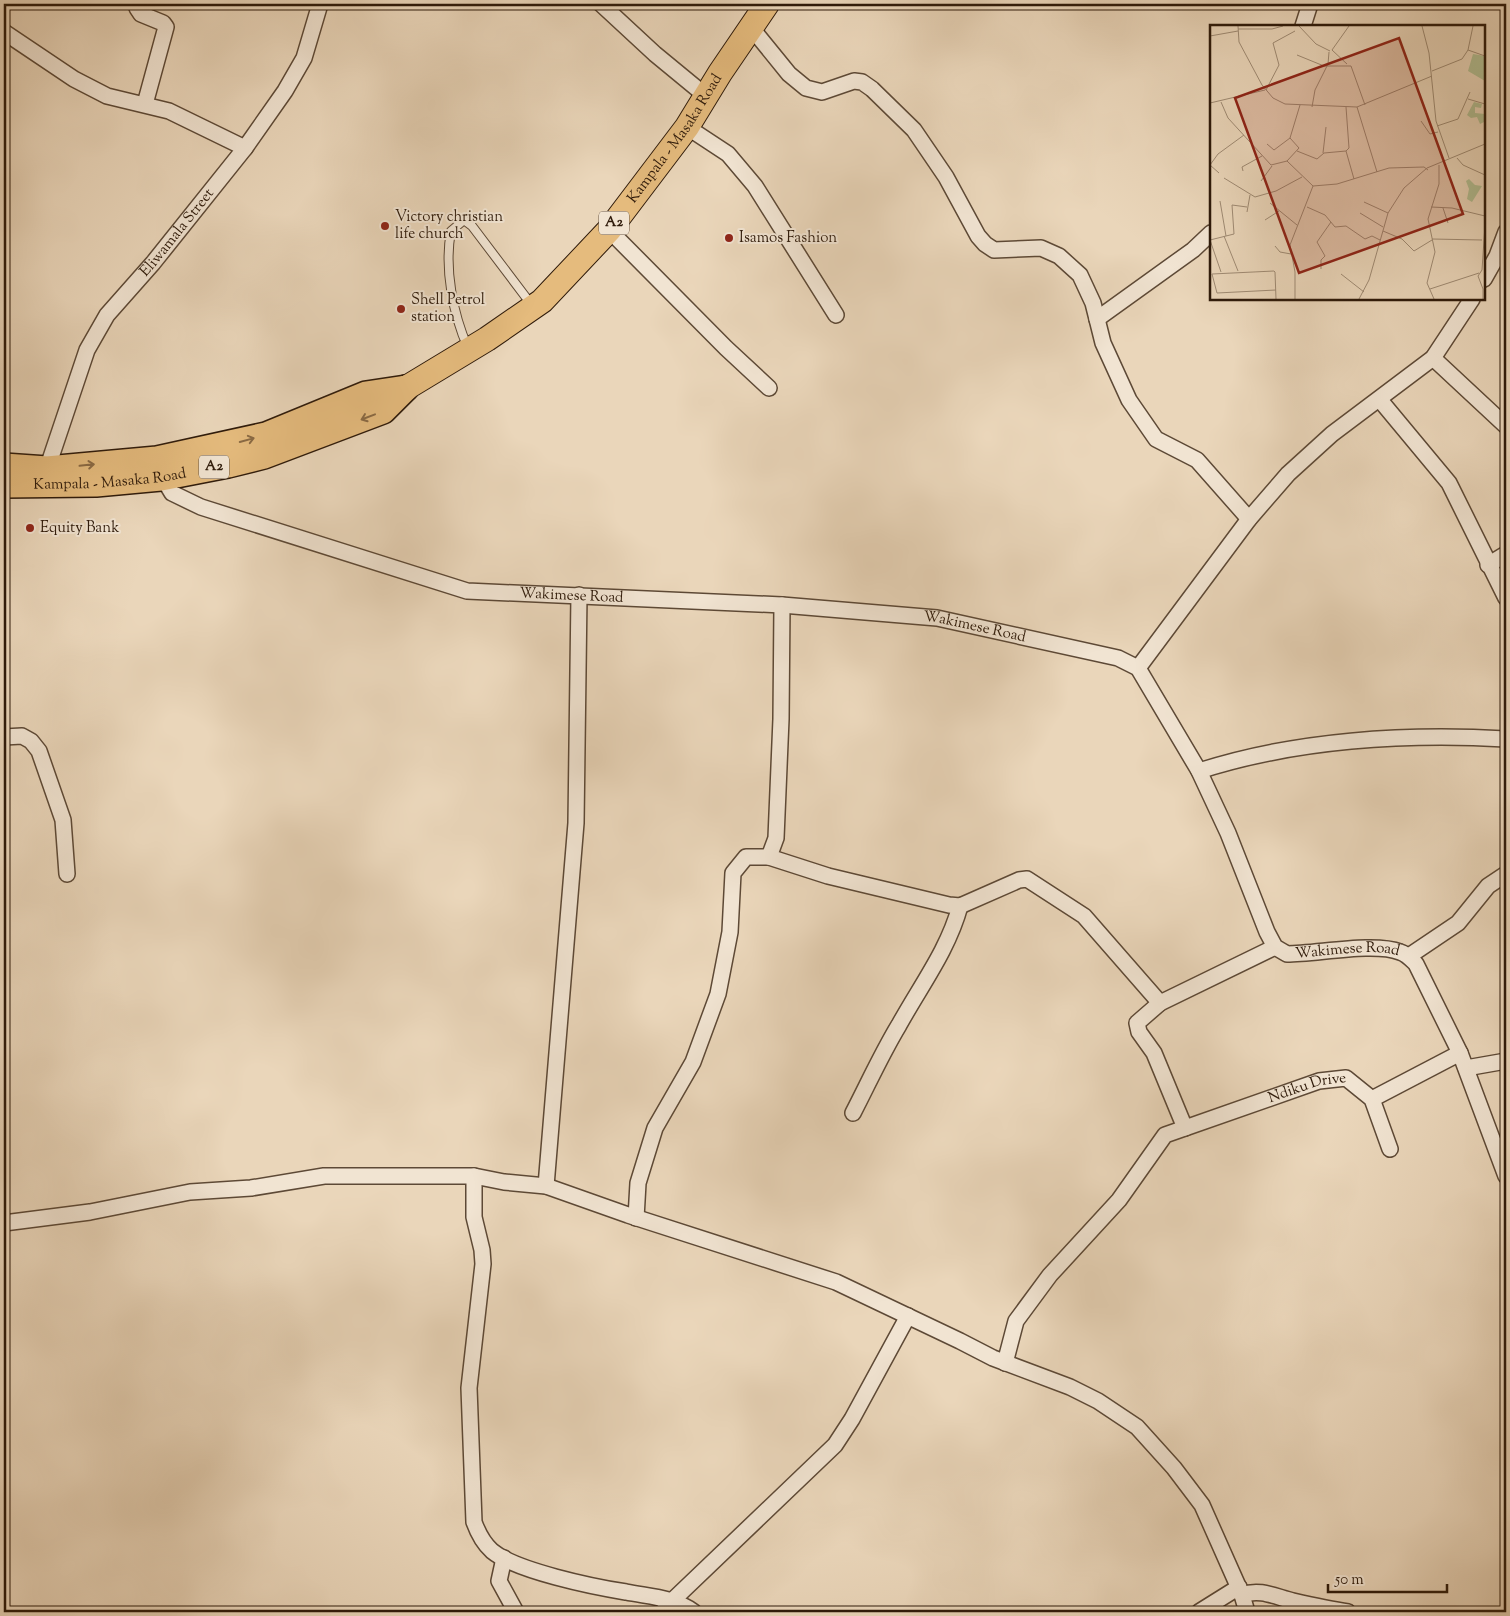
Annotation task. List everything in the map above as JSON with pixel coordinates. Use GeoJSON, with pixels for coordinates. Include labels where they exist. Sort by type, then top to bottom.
{"type":"FeatureCollection","features":[{"type":"Feature","properties":{"kind":"highway","name":"Kampala - Masaka Road"},"geometry":{"type":"LineString","coordinates":[[4,485],[96,484],[159,468],[266,435],[366,394],[406,388]]}},
{"type":"Feature","properties":{"kind":"highway","name":"Kampala - Masaka Road"},"geometry":{"type":"LineString","coordinates":[[4,466],[47,469],[159,468]]}},
{"type":"Feature","properties":{"kind":"main road","name":"Kampala - Masaka Road"},"geometry":{"type":"LineString","coordinates":[[406,388],[469,350],[542,301],[609,230],[687,127],[750,26],[767,4]]}},
{"type":"Feature","properties":{"kind":"street"},"geometry":{"type":"LineString","coordinates":[[139,4],[138,8],[141,14],[163,23],[166,27],[145,104]]}},
{"type":"Feature","properties":{"kind":"street","name":"Eliwamala Street"},"geometry":{"type":"LineString","coordinates":[[47,469],[88,350],[107,315],[152,263],[245,148],[286,91],[304,58],[320,4]]}},
{"type":"Feature","properties":{"kind":"street"},"geometry":{"type":"LineString","coordinates":[[601,4],[655,54],[706,96]]}},
{"type":"Feature","properties":{"kind":"street"},"geometry":{"type":"LineString","coordinates":[[1303,25],[1310,4]]}},
{"type":"Feature","properties":{"kind":"street"},"geometry":{"type":"LineString","coordinates":[[750,26],[789,74],[806,88],[822,92],[854,81],[862,82],[872,89],[914,130],[946,177],[978,236],[985,244],[994,250],[1041,248],[1059,256],[1080,275],[1093,303],[1103,343],[1129,400],[1156,439],[1197,460],[1249,519]]}},
{"type":"Feature","properties":{"kind":"street"},"geometry":{"type":"LineString","coordinates":[[4,32],[74,79],[107,96],[169,111],[245,148]]}},
{"type":"Feature","properties":{"kind":"street"},"geometry":{"type":"LineString","coordinates":[[687,127],[728,154],[755,186],[836,315]]}},
{"type":"Feature","properties":{"kind":"street"},"geometry":{"type":"LineString","coordinates":[[609,230],[726,348],[769,388]]}},
{"type":"Feature","properties":{"kind":"street"},"geometry":{"type":"LineString","coordinates":[[1485,277],[1497,256],[1506,232]]}},
{"type":"Feature","properties":{"kind":"street"},"geometry":{"type":"LineString","coordinates":[[1097,319],[1193,250],[1210,234]]}},
{"type":"Feature","properties":{"kind":"street"},"geometry":{"type":"LineString","coordinates":[[1138,668],[1249,519],[1288,474],[1326,439],[1433,358],[1471,300]]}},
{"type":"Feature","properties":{"kind":"street"},"geometry":{"type":"LineString","coordinates":[[1433,358],[1506,426]]}},
{"type":"Feature","properties":{"kind":"street"},"geometry":{"type":"LineString","coordinates":[[1380,400],[1449,483],[1506,598]]}},
{"type":"Feature","properties":{"kind":"street","name":"Wakimese Road"},"geometry":{"type":"LineString","coordinates":[[159,468],[172,493],[201,507],[467,591],[782,605],[937,618],[1118,658],[1138,668],[1198,771],[1228,833],[1267,932],[1276,947],[1287,954],[1384,950],[1401,952],[1409,956],[1416,964],[1460,1053],[1506,1176]]}},
{"type":"Feature","properties":{"kind":"street"},"geometry":{"type":"LineString","coordinates":[[1488,565],[1506,554]]}},
{"type":"Feature","properties":{"kind":"street"},"geometry":{"type":"LineString","coordinates":[[546,1186],[576,823],[579,595]]}},
{"type":"Feature","properties":{"kind":"street"},"geometry":{"type":"LineString","coordinates":[[769,857],[776,838],[781,719],[782,605]]}},
{"type":"Feature","properties":{"kind":"street"},"geometry":{"type":"LineString","coordinates":[[4,737],[22,736],[31,741],[39,751],[63,820],[68,874]]}},
{"type":"Feature","properties":{"kind":"street"},"geometry":{"type":"LineString","coordinates":[[1198,771],[1250,755],[1327,744],[1452,736],[1506,739]]}},
{"type":"Feature","properties":{"kind":"street"},"geometry":{"type":"LineString","coordinates":[[636,1218],[638,1183],[655,1128],[693,1062],[718,994],[730,932],[733,873],[746,857],[769,857],[828,876],[864,883],[898,894],[960,906],[1019,880],[1032,882],[1084,916],[1160,1004]]}},
{"type":"Feature","properties":{"kind":"street"},"geometry":{"type":"LineString","coordinates":[[1409,956],[1458,923],[1488,886],[1506,874]]}},
{"type":"Feature","properties":{"kind":"street"},"geometry":{"type":"LineString","coordinates":[[853,1113],[899,1024],[945,947],[953,930],[960,906]]}},
{"type":"Feature","properties":{"kind":"street"},"geometry":{"type":"LineString","coordinates":[[1185,1128],[1154,1053],[1139,1032],[1137,1023],[1160,1004],[1276,947]]}},
{"type":"Feature","properties":{"kind":"street"},"geometry":{"type":"LineString","coordinates":[[1372,1099],[1460,1053]]}},
{"type":"Feature","properties":{"kind":"street"},"geometry":{"type":"LineString","coordinates":[[1466,1068],[1506,1060]]}},
{"type":"Feature","properties":{"kind":"street","name":"Ndiku Drive"},"geometry":{"type":"LineString","coordinates":[[1005,1363],[1016,1321],[1050,1274],[1119,1200],[1164,1135],[1320,1081],[1338,1077],[1346,1078],[1353,1082],[1372,1099],[1390,1149]]}},
{"type":"Feature","properties":{"kind":"street"},"geometry":{"type":"LineString","coordinates":[[4,1223],[90,1212],[190,1192],[251,1188],[324,1176],[474,1176],[504,1182],[546,1186],[636,1218],[836,1282],[1005,1363],[1070,1387],[1098,1400],[1137,1427],[1174,1468],[1202,1505],[1240,1591],[1247,1612]]}},
{"type":"Feature","properties":{"kind":"street"},"geometry":{"type":"LineString","coordinates":[[474,1176],[474,1217],[482,1250],[483,1264],[469,1388],[474,1522],[486,1544],[504,1558],[571,1581],[673,1600],[694,1612]]}},
{"type":"Feature","properties":{"kind":"street"},"geometry":{"type":"LineString","coordinates":[[662,1612],[835,1446],[852,1419],[908,1316]]}},
{"type":"Feature","properties":{"kind":"street"},"geometry":{"type":"LineString","coordinates":[[504,1558],[499,1581],[516,1612]]}},
{"type":"Feature","properties":{"kind":"street"},"geometry":{"type":"LineString","coordinates":[[1199,1612],[1240,1591],[1275,1595],[1348,1612]]}},
{"type":"Feature","properties":{"kind":"lane"},"geometry":{"type":"LineString","coordinates":[[469,350],[457,322],[448,264],[451,231],[464,220],[472,226],[533,307]]}},
{"type":"Feature","properties":{"kind":"place","name":"Victory christian life church"},"geometry":{"type":"Point","coordinates":[385,226]}},
{"type":"Feature","properties":{"kind":"place","name":"Isamos Fashion"},"geometry":{"type":"Point","coordinates":[729,238]}},
{"type":"Feature","properties":{"kind":"place","name":"Shell Petrol station"},"geometry":{"type":"Point","coordinates":[401,309]}},
{"type":"Feature","properties":{"kind":"place","name":"Equity Bank"},"geometry":{"type":"Point","coordinates":[30,528]}}]}
